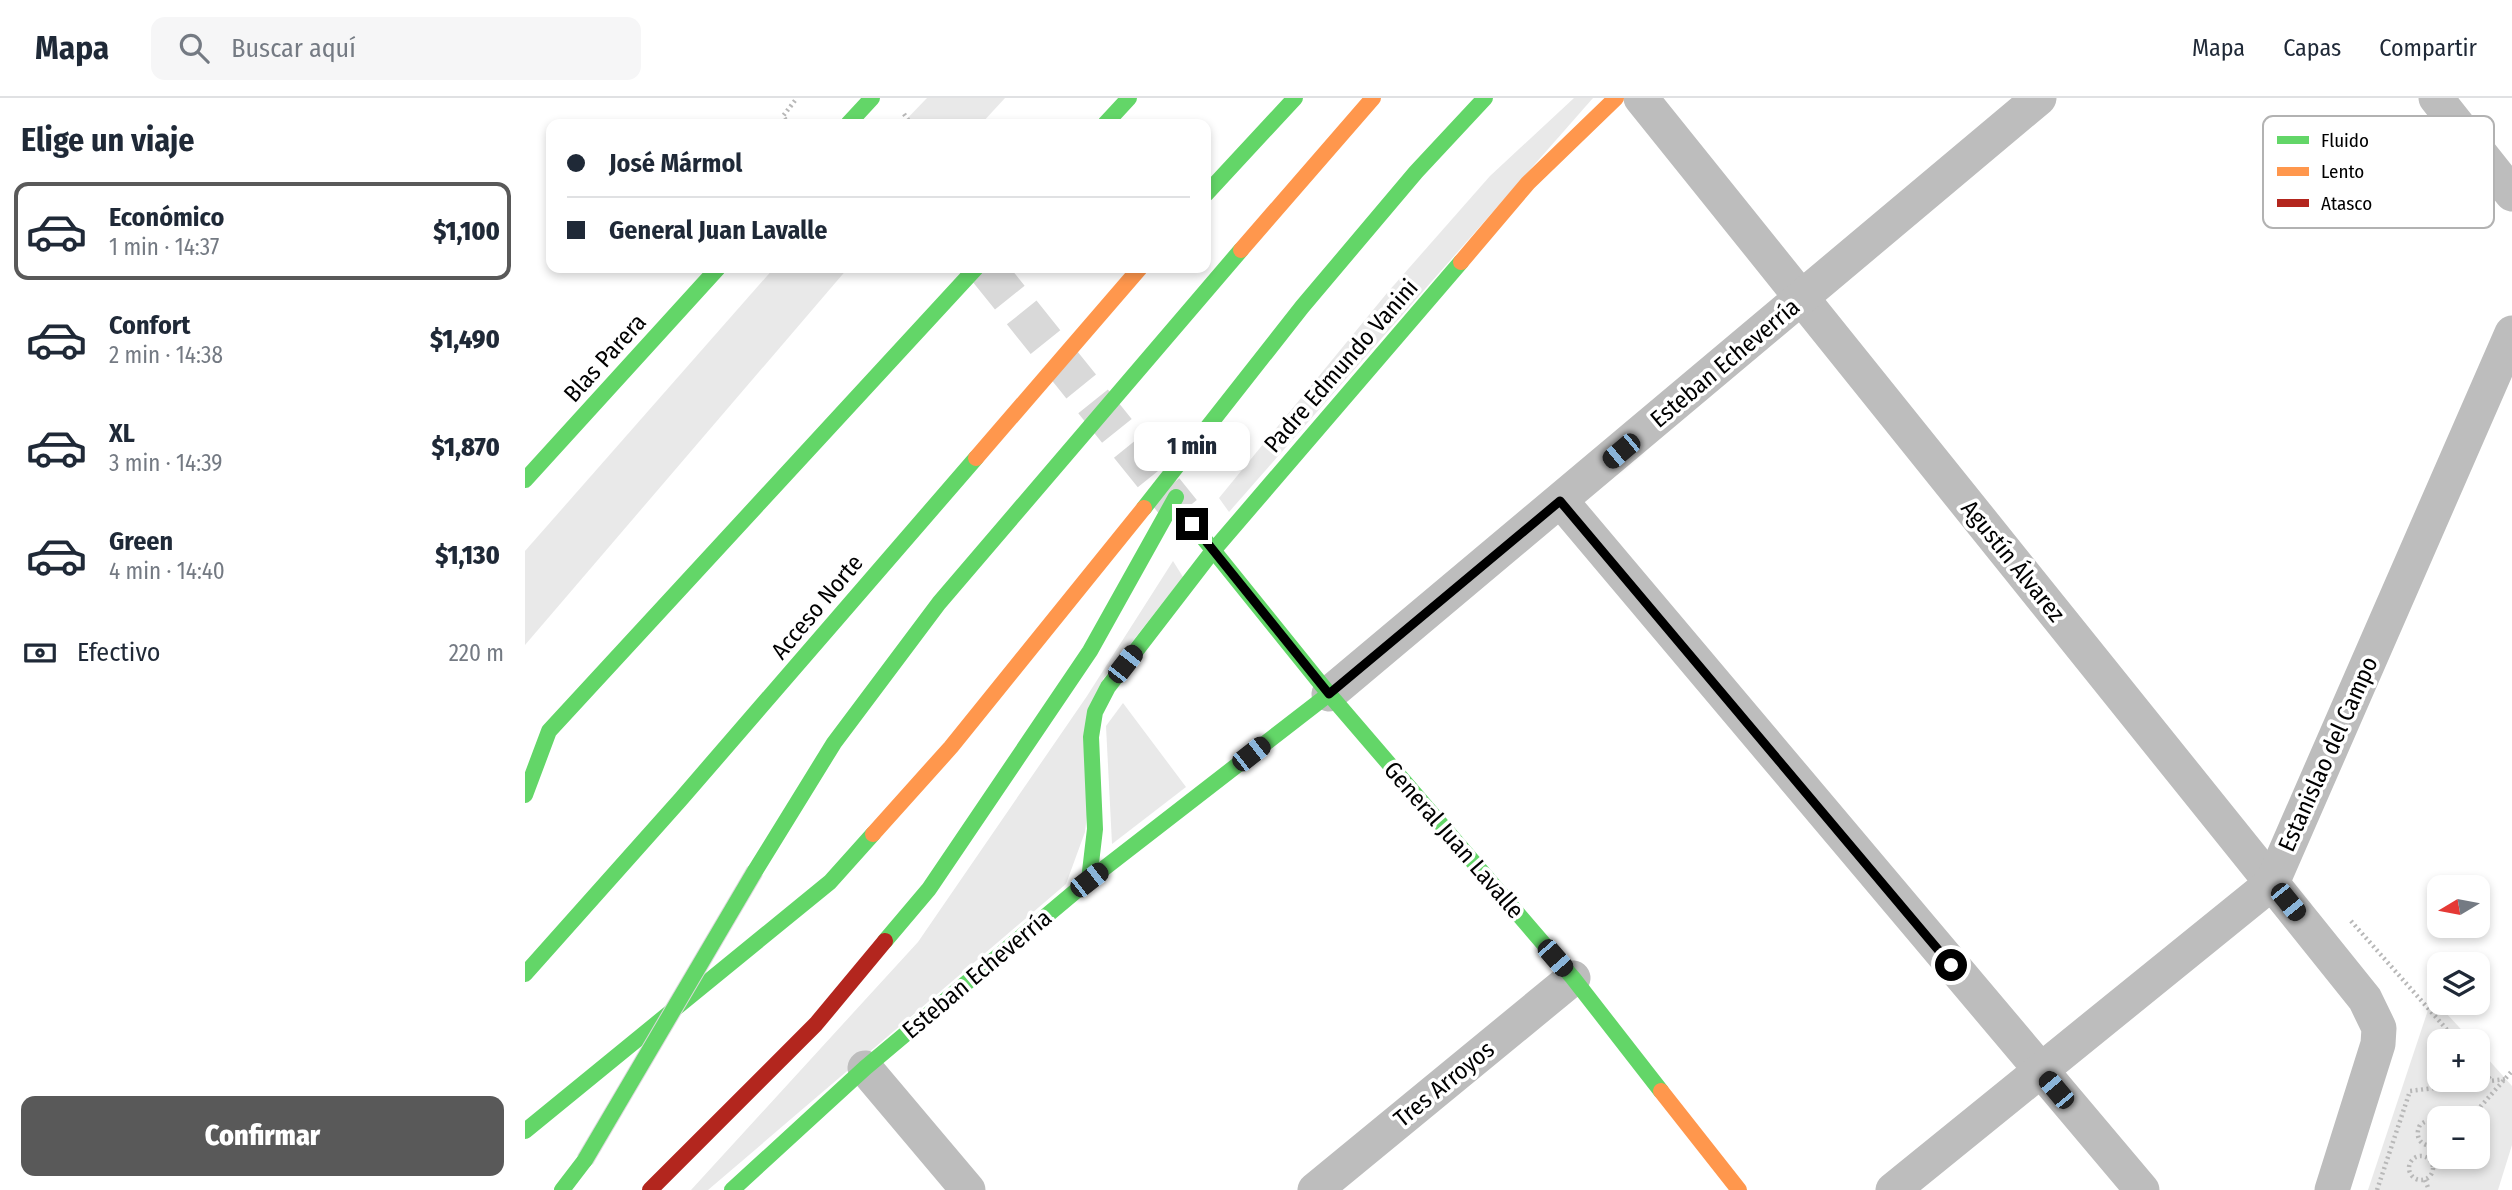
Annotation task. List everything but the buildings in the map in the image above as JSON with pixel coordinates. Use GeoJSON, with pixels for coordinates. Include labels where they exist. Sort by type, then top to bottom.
{"type":"FeatureCollection","features":[{"type":"Feature","properties":{"kind":"main road"},"geometry":{"type":"LineString","coordinates":[[1110,119],[1129,98]]}},
{"type":"Feature","properties":{"kind":"main road"},"geometry":{"type":"LineString","coordinates":[[1211,189],[1294,98]]}},
{"type":"Feature","properties":{"kind":"main road"},"geometry":{"type":"LineString","coordinates":[[562,1190],[585,1160],[755,871],[834,743],[923,624],[1021,504],[1373,98]]}},
{"type":"Feature","properties":{"kind":"main road"},"geometry":{"type":"LineString","coordinates":[[525,1131],[830,882],[951,747],[1224,409],[1302,307],[1416,172],[1485,98]]}},
{"type":"Feature","properties":{"kind":"main road","name":"Padre Edmundo Vanini"},"geometry":{"type":"LineString","coordinates":[[1089,880],[1095,829],[1091,737],[1095,712],[1108,687],[1212,552],[1528,183],[1616,98]]}},
{"type":"Feature","properties":{"kind":"main road","name":"Blas Parera"},"geometry":{"type":"LineString","coordinates":[[525,480],[713,273]]}},
{"type":"Feature","properties":{"kind":"main road"},"geometry":{"type":"LineString","coordinates":[[525,746],[548,731],[971,273]]}},
{"type":"Feature","properties":{"kind":"main road","name":"Acceso Norte"},"geometry":{"type":"LineString","coordinates":[[525,974],[811,651],[905,538],[1136,273]]}},
{"type":"Feature","properties":{"kind":"main road"},"geometry":{"type":"LineString","coordinates":[[650,1190],[815,1024],[929,889],[1090,652],[1224,409]]}},
{"type":"Feature","properties":{"kind":"main road","name":"General Juan Lavalle"},"geometry":{"type":"LineString","coordinates":[[1192,524],[1329,694],[1573,978],[1739,1190]]}},
{"type":"Feature","properties":{"kind":"main road","name":"Esteban Echeverría"},"geometry":{"type":"LineString","coordinates":[[732,1190],[865,1068],[1089,880],[1329,694]]}},
{"type":"Feature","properties":{"kind":"main road"},"geometry":{"type":"LineString","coordinates":[[525,794],[548,731]]}},
{"type":"Feature","properties":{"kind":"street","name":"Agustín Álvarez"},"geometry":{"type":"LineString","coordinates":[[1641,98],[2365,999],[2379,1028],[2378,1044],[2332,1190]]}},
{"type":"Feature","properties":{"kind":"street","name":"Esteban Echeverría"},"geometry":{"type":"LineString","coordinates":[[1329,694],[2039,98]]}},
{"type":"Feature","properties":{"kind":"street"},"geometry":{"type":"LineString","coordinates":[[2436,98],[2450,116]]}},
{"type":"Feature","properties":{"kind":"street"},"geometry":{"type":"LineString","coordinates":[[2494,171],[2512,194]]}},
{"type":"Feature","properties":{"kind":"street","name":"Estanislao del Campo"},"geometry":{"type":"LineString","coordinates":[[1893,1190],[2272,883],[2512,333]]}},
{"type":"Feature","properties":{"kind":"street"},"geometry":{"type":"LineString","coordinates":[[1560,501],[2142,1190]]}},
{"type":"Feature","properties":{"kind":"street","name":"Tres Arroyos"},"geometry":{"type":"LineString","coordinates":[[1315,1190],[1573,978]]}},
{"type":"Feature","properties":{"kind":"street"},"geometry":{"type":"LineString","coordinates":[[865,1068],[968,1190]]}},
{"type":"Feature","properties":{"kind":"path"},"geometry":{"type":"LineString","coordinates":[[785,119],[783,116],[797,98]]}},
{"type":"Feature","properties":{"kind":"path"},"geometry":{"type":"LineString","coordinates":[[2350,919],[2446,1029]]}},
{"type":"Feature","properties":{"kind":"path"},"geometry":{"type":"LineString","coordinates":[[2482,1106],[2512,1071]]}},
{"type":"Feature","properties":{"kind":"path"},"geometry":{"type":"LineString","coordinates":[[2490,1079],[2505,1079]]}},
{"type":"Feature","properties":{"kind":"path"},"geometry":{"type":"LineString","coordinates":[[2377,1190],[2410,1091],[2427,1088]]}},
{"type":"Feature","properties":{"kind":"path"},"geometry":{"type":"LineString","coordinates":[[2422,1156],[2426,1145],[2418,1138],[2420,1125],[2427,1122]]}},
{"type":"Feature","properties":{"kind":"path"},"geometry":{"type":"LineString","coordinates":[[2422,1156],[2430,1160],[2433,1167],[2431,1175],[2425,1180],[2414,1178],[2408,1168],[2414,1157],[2422,1156]]}},
{"type":"Feature","properties":{"kind":"path"},"geometry":{"type":"LineString","coordinates":[[2425,1180],[2429,1190]]}},
{"type":"Feature","properties":{"kind":"shaded area"},"geometry":{"type":"Polygon","coordinates":[[[927,98],[1005,98],[986,119],[907,119],[927,98]]]}},
{"type":"Feature","properties":{"kind":"shaded area"},"geometry":{"type":"Polygon","coordinates":[[[1574,98],[1593,98],[1229,512],[1219,498],[1387,293],[1490,176],[1574,98]]]}},
{"type":"Feature","properties":{"kind":"shaded area"},"geometry":{"type":"Polygon","coordinates":[[[770,273],[844,273],[525,645],[525,551],[770,273]]]}},
{"type":"Feature","properties":{"kind":"shaded area"},"geometry":{"type":"Polygon","coordinates":[[[1173,561],[1183,577],[1103,679],[1085,832],[1066,884],[708,1190],[691,1190],[918,942],[1087,696],[1173,561]]]}},
{"type":"Feature","properties":{"kind":"shaded area"},"geometry":{"type":"Polygon","coordinates":[[[1123,703],[1186,787],[1112,844],[1106,726],[1123,703]]]}},
{"type":"Feature","properties":{"kind":"shaded area"},"geometry":{"type":"Polygon","coordinates":[[[2427,1013],[2448,1015],[2461,1029],[2427,1029],[2427,1092],[2490,1092],[2490,1061],[2512,1086],[2512,1145],[2498,1190],[2368,1190],[2427,1013]]]}},
{"type":"Feature","properties":{"kind":"tunnel"},"geometry":{"type":"LineString","coordinates":[[990,273],[1182,512]]}},
{"type":"Feature","properties":{"kind":"traffic: fast"},"geometry":{"type":"LineString","coordinates":[[853,119],[872,98]]}},
{"type":"Feature","properties":{"kind":"traffic: fast"},"geometry":{"type":"LineString","coordinates":[[1110,119],[1129,98]]}},
{"type":"Feature","properties":{"kind":"traffic: fast"},"geometry":{"type":"LineString","coordinates":[[1211,189],[1295,98]]}},
{"type":"Feature","properties":{"kind":"traffic: fast"},"geometry":{"type":"LineString","coordinates":[[1144,508],[1302,307],[1416,172],[1485,98]]}},
{"type":"Feature","properties":{"kind":"traffic: fast"},"geometry":{"type":"LineString","coordinates":[[755,871],[834,743],[939,603],[1241,250]]}},
{"type":"Feature","properties":{"kind":"traffic: fast"},"geometry":{"type":"LineString","coordinates":[[1089,880],[1095,829],[1091,737],[1095,712],[1108,687],[1212,552],[1461,262]]}},
{"type":"Feature","properties":{"kind":"traffic: fast"},"geometry":{"type":"LineString","coordinates":[[525,480],[713,273]]}},
{"type":"Feature","properties":{"kind":"traffic: fast"},"geometry":{"type":"LineString","coordinates":[[525,795],[549,731],[971,273]]}},
{"type":"Feature","properties":{"kind":"traffic: fast"},"geometry":{"type":"LineString","coordinates":[[525,974],[681,799],[976,458]]}},
{"type":"Feature","properties":{"kind":"traffic: fast"},"geometry":{"type":"LineString","coordinates":[[885,941],[929,889],[1090,651],[1176,497]]}},
{"type":"Feature","properties":{"kind":"traffic: fast"},"geometry":{"type":"LineString","coordinates":[[1192,524],[1329,694],[1573,978],[1661,1091]]}},
{"type":"Feature","properties":{"kind":"traffic: fast"},"geometry":{"type":"LineString","coordinates":[[732,1190],[865,1068],[1089,880],[1329,694]]}},
{"type":"Feature","properties":{"kind":"traffic: fast"},"geometry":{"type":"LineString","coordinates":[[525,1131],[830,882],[873,834]]}},
{"type":"Feature","properties":{"kind":"traffic: fast"},"geometry":{"type":"LineString","coordinates":[[585,1160],[755,871]]}},
{"type":"Feature","properties":{"kind":"traffic: fast"},"geometry":{"type":"LineString","coordinates":[[562,1190],[585,1160]]}},
{"type":"Feature","properties":{"kind":"traffic: slow"},"geometry":{"type":"LineString","coordinates":[[1241,250],[1373,98]]}},
{"type":"Feature","properties":{"kind":"traffic: slow"},"geometry":{"type":"LineString","coordinates":[[1461,262],[1528,183],[1616,98]]}},
{"type":"Feature","properties":{"kind":"traffic: slow"},"geometry":{"type":"LineString","coordinates":[[976,458],[1136,273]]}},
{"type":"Feature","properties":{"kind":"traffic: slow"},"geometry":{"type":"LineString","coordinates":[[873,834],[951,747],[1144,508]]}},
{"type":"Feature","properties":{"kind":"traffic: slow"},"geometry":{"type":"LineString","coordinates":[[1661,1091],[1739,1190]]}},
{"type":"Feature","properties":{"kind":"traffic: jam"},"geometry":{"type":"LineString","coordinates":[[650,1190],[816,1024],[885,941]]}},
{"type":"Feature","properties":{"kind":"route"},"geometry":{"type":"LineString","coordinates":[[1192,524],[1329,694],[1560,501],[1951,965]]}}]}
